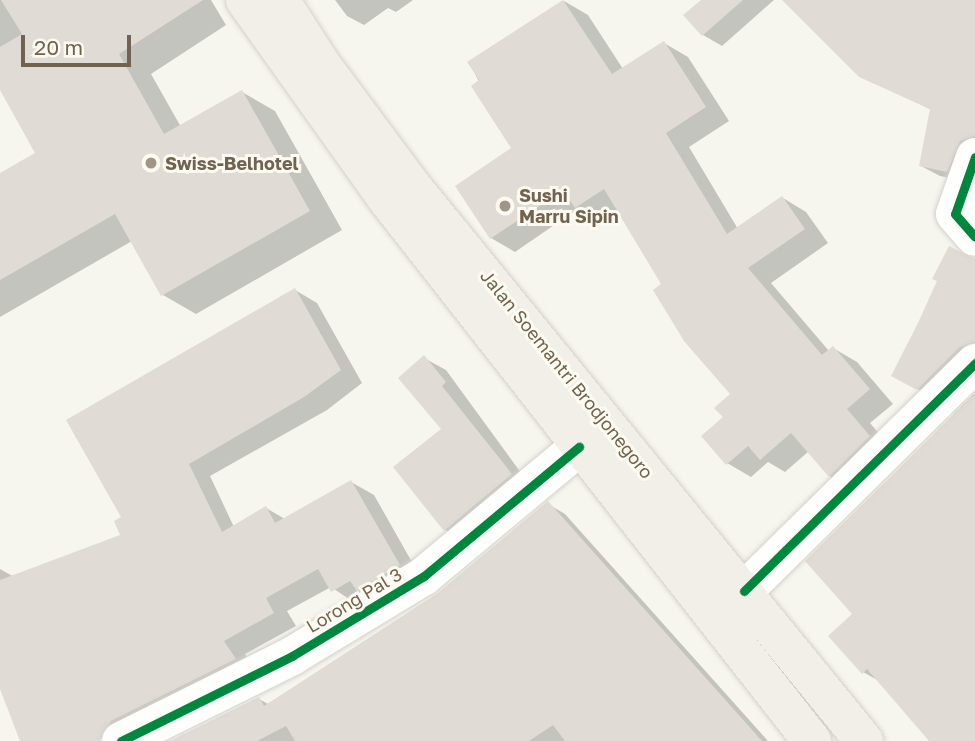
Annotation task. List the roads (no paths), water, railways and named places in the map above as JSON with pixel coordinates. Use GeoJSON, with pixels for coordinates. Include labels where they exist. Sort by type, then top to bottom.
{"type":"FeatureCollection","features":[{"type":"Feature","properties":{"kind":"main road"},"geometry":{"type":"LineString","coordinates":[[245,0],[387,199],[812,741]]}},
{"type":"Feature","properties":{"kind":"main road","name":"Jalan Soemantri Brodjonegoro"},"geometry":{"type":"LineString","coordinates":[[280,0],[321,64],[410,184],[864,741]]}},
{"type":"Feature","properties":{"kind":"main road"},"geometry":{"type":"LineString","coordinates":[[762,680],[797,657]]}},
{"type":"Feature","properties":{"kind":"street"},"geometry":{"type":"LineString","coordinates":[[975,157],[955,214],[975,237]]}},
{"type":"Feature","properties":{"kind":"street"},"geometry":{"type":"LineString","coordinates":[[744,591],[975,363]]}},
{"type":"Feature","properties":{"kind":"street","name":"Lorong Pal 3"},"geometry":{"type":"LineString","coordinates":[[121,741],[292,656],[424,576],[579,447]]}},
{"type":"Feature","properties":{"kind":"place","name":"Swiss-Belhotel"},"geometry":{"type":"Point","coordinates":[151,163]}},
{"type":"Feature","properties":{"kind":"place","name":"Sushi Marru Sipin"},"geometry":{"type":"Point","coordinates":[505,206]}}]}
